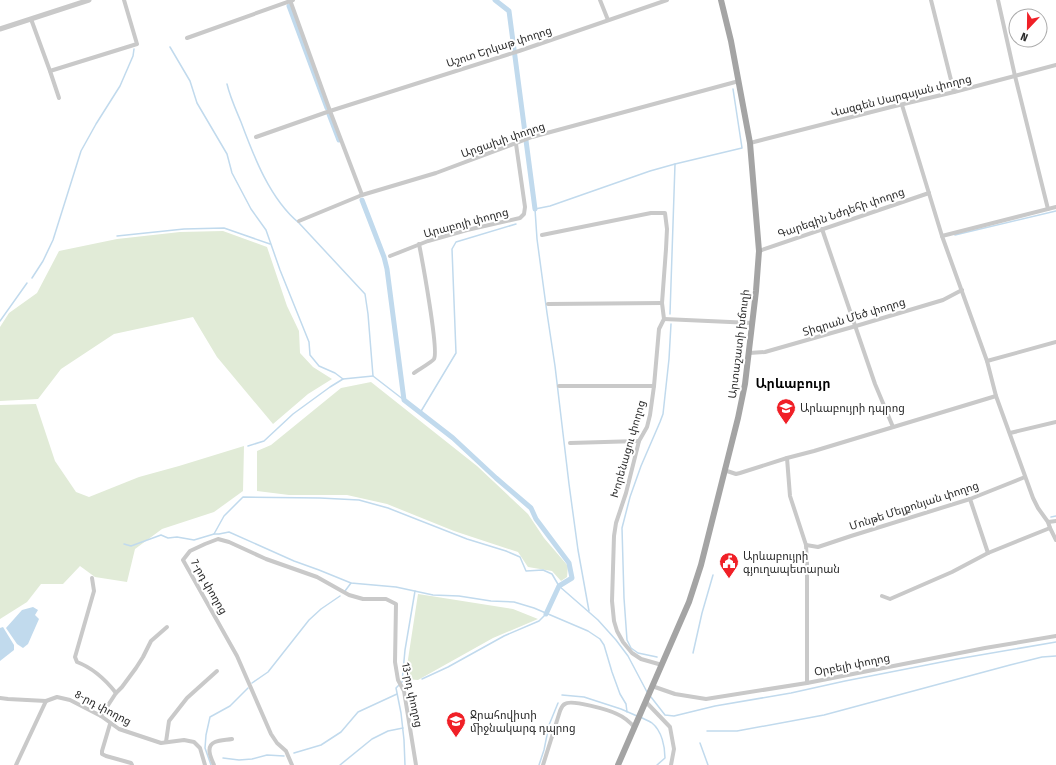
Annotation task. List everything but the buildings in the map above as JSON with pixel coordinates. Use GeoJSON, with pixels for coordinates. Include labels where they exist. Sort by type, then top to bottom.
{"type":"FeatureCollection","features":[{"type":"Feature","properties":{"kind":"main road","name":"Արտաշատի խճուղի"},"geometry":{"type":"LineString","coordinates":[[618,765],[689,602],[695,584],[701,565],[745,384],[756,291],[759,251],[750,143],[732,41],[721,0]]}},
{"type":"Feature","properties":{"kind":"street"},"geometry":{"type":"LineString","coordinates":[[0,29],[89,0]]}},
{"type":"Feature","properties":{"kind":"street"},"geometry":{"type":"LineString","coordinates":[[50,72],[136,44],[124,0]]}},
{"type":"Feature","properties":{"kind":"street"},"geometry":{"type":"LineString","coordinates":[[187,38],[291,0],[330,111],[362,195]]}},
{"type":"Feature","properties":{"kind":"street"},"geometry":{"type":"LineString","coordinates":[[600,0],[608,20]]}},
{"type":"Feature","properties":{"kind":"street","name":"Աշոտ Երկաթ փողոց"},"geometry":{"type":"LineString","coordinates":[[330,111],[510,54],[667,0]]}},
{"type":"Feature","properties":{"kind":"street"},"geometry":{"type":"LineString","coordinates":[[931,0],[954,92]]}},
{"type":"Feature","properties":{"kind":"street"},"geometry":{"type":"LineString","coordinates":[[998,0],[1048,209]]}},
{"type":"Feature","properties":{"kind":"street"},"geometry":{"type":"LineString","coordinates":[[31,19],[59,98]]}},
{"type":"Feature","properties":{"kind":"street","name":"Վազգեն Սարգսյան փողոց"},"geometry":{"type":"LineString","coordinates":[[750,143],[1056,65]]}},
{"type":"Feature","properties":{"kind":"street","name":"Արցախի փողոց"},"geometry":{"type":"LineString","coordinates":[[299,221],[362,195],[436,173],[532,137],[739,81]]}},
{"type":"Feature","properties":{"kind":"street"},"geometry":{"type":"LineString","coordinates":[[902,105],[942,236],[987,361],[996,396],[1025,477],[1038,508],[1048,522],[1056,540]]}},
{"type":"Feature","properties":{"kind":"street"},"geometry":{"type":"LineString","coordinates":[[256,137],[330,111]]}},
{"type":"Feature","properties":{"kind":"street","name":"Արաբոյի փողոց"},"geometry":{"type":"LineString","coordinates":[[390,256],[420,244],[467,230],[520,218],[524,214],[525,207],[516,144]]}},
{"type":"Feature","properties":{"kind":"street","name":"Գարեգին Նժդեհի փողոց"},"geometry":{"type":"LineString","coordinates":[[759,251],[929,193]]}},
{"type":"Feature","properties":{"kind":"street"},"geometry":{"type":"LineString","coordinates":[[942,236],[1056,207]]}},
{"type":"Feature","properties":{"kind":"street","name":"Խորենացու փողոց"},"geometry":{"type":"LineString","coordinates":[[542,235],[651,213],[665,213],[667,221],[662,303],[664,319],[659,329],[654,386],[647,426],[639,441],[626,493],[616,523],[614,536],[612,601],[613,616],[623,642],[632,653],[640,659],[662,665]]}},
{"type":"Feature","properties":{"kind":"street"},"geometry":{"type":"LineString","coordinates":[[822,229],[875,384],[893,427]]}},
{"type":"Feature","properties":{"kind":"street"},"geometry":{"type":"LineString","coordinates":[[414,373],[434,359],[435,354],[434,336],[420,244]]}},
{"type":"Feature","properties":{"kind":"street","name":"Տիգրան Մեծ փողոց"},"geometry":{"type":"LineString","coordinates":[[749,353],[766,352],[856,326],[943,300],[962,290]]}},
{"type":"Feature","properties":{"kind":"street"},"geometry":{"type":"LineString","coordinates":[[548,304],[662,303]]}},
{"type":"Feature","properties":{"kind":"street"},"geometry":{"type":"LineString","coordinates":[[664,319],[752,323]]}},
{"type":"Feature","properties":{"kind":"street"},"geometry":{"type":"LineString","coordinates":[[987,361],[1056,342]]}},
{"type":"Feature","properties":{"kind":"street"},"geometry":{"type":"LineString","coordinates":[[559,386],[654,386]]}},
{"type":"Feature","properties":{"kind":"street"},"geometry":{"type":"LineString","coordinates":[[724,470],[736,474],[740,473],[787,458],[814,452],[996,396]]}},
{"type":"Feature","properties":{"kind":"street"},"geometry":{"type":"LineString","coordinates":[[1010,433],[1056,422]]}},
{"type":"Feature","properties":{"kind":"street"},"geometry":{"type":"LineString","coordinates":[[570,443],[639,441]]}},
{"type":"Feature","properties":{"kind":"street"},"geometry":{"type":"LineString","coordinates":[[787,458],[790,496],[806,545],[807,683]]}},
{"type":"Feature","properties":{"kind":"street","name":"Մոնթե Մելքոնյան փողոց"},"geometry":{"type":"LineString","coordinates":[[806,545],[818,547],[970,499],[1025,477]]}},
{"type":"Feature","properties":{"kind":"street"},"geometry":{"type":"LineString","coordinates":[[970,499],[988,553]]}},
{"type":"Feature","properties":{"kind":"street"},"geometry":{"type":"LineString","coordinates":[[1048,522],[1056,521]]}},
{"type":"Feature","properties":{"kind":"street"},"geometry":{"type":"LineString","coordinates":[[882,596],[890,599],[952,572],[988,553],[1050,528]]}},
{"type":"Feature","properties":{"kind":"street","name":"7-րդ փողոց"},"geometry":{"type":"LineString","coordinates":[[292,765],[286,751],[277,743],[271,734],[237,656],[183,560],[190,551],[218,539],[229,542],[266,559],[317,577],[350,595],[363,598],[386,599],[396,604]]}},
{"type":"Feature","properties":{"kind":"street"},"geometry":{"type":"LineString","coordinates":[[92,578],[94,591],[75,657],[77,662],[88,666],[107,681],[116,693]]}},
{"type":"Feature","properties":{"kind":"street","name":"13-րդ փողոց"},"geometry":{"type":"LineString","coordinates":[[396,604],[395,662],[398,680],[404,691],[416,765]]}},
{"type":"Feature","properties":{"kind":"street"},"geometry":{"type":"LineString","coordinates":[[101,716],[116,693],[136,668],[150,641],[167,627]]}},
{"type":"Feature","properties":{"kind":"street","name":"Օրբելի փողոց"},"geometry":{"type":"LineString","coordinates":[[652,686],[674,694],[706,699],[807,683],[985,648],[1056,636]]}},
{"type":"Feature","properties":{"kind":"street"},"geometry":{"type":"LineString","coordinates":[[166,742],[169,721],[187,698],[217,671]]}},
{"type":"Feature","properties":{"kind":"street","name":"8-րդ փողոց"},"geometry":{"type":"LineString","coordinates":[[0,698],[46,701],[57,697],[70,700],[101,716],[110,724],[119,729],[154,741],[161,743],[184,740],[194,742],[200,748],[205,765]]}},
{"type":"Feature","properties":{"kind":"street"},"geometry":{"type":"LineString","coordinates":[[16,765],[46,701]]}},
{"type":"Feature","properties":{"kind":"street"},"geometry":{"type":"LineString","coordinates":[[543,765],[560,711],[567,702],[581,704],[618,714],[635,728]]}},
{"type":"Feature","properties":{"kind":"street"},"geometry":{"type":"LineString","coordinates":[[646,702],[670,727],[674,749],[671,765]]}},
{"type":"Feature","properties":{"kind":"street"},"geometry":{"type":"LineString","coordinates":[[110,724],[102,754],[131,763],[132,765]]}},
{"type":"Feature","properties":{"kind":"street"},"geometry":{"type":"LineString","coordinates":[[214,765],[209,750],[212,745],[215,742],[232,739]]}},
{"type":"Feature","properties":{"kind":"green space"},"geometry":{"type":"Polygon","coordinates":[[[223,231],[267,247],[287,306],[299,331],[300,353],[313,367],[332,379],[308,394],[273,424],[217,357],[193,317],[114,334],[61,369],[38,399],[0,401],[0,327],[9,313],[37,293],[59,251],[117,239],[180,232],[223,231]]]}},
{"type":"Feature","properties":{"kind":"green space"},"geometry":{"type":"Polygon","coordinates":[[[371,382],[477,466],[528,514],[544,538],[568,566],[567,577],[561,581],[552,571],[528,567],[518,552],[454,531],[387,504],[347,495],[289,495],[257,491],[257,451],[271,445],[341,388],[371,382]]]}},
{"type":"Feature","properties":{"kind":"green space"},"geometry":{"type":"Polygon","coordinates":[[[36,404],[55,461],[76,492],[89,497],[139,477],[244,446],[243,491],[214,512],[162,529],[135,549],[127,582],[95,577],[80,566],[63,584],[41,584],[27,602],[0,619],[0,405],[36,404]]]}},
{"type":"Feature","properties":{"kind":"green space"},"geometry":{"type":"Polygon","coordinates":[[[418,594],[513,609],[538,619],[493,638],[418,680],[405,679],[418,594]]]}},
{"type":"Feature","properties":{"kind":"water"},"geometry":{"type":"Polygon","coordinates":[[[33,607],[38,610],[35,615],[39,619],[28,644],[23,648],[17,644],[6,628],[22,610],[33,607]]]}},
{"type":"Feature","properties":{"kind":"water"},"geometry":{"type":"Polygon","coordinates":[[[3,627],[14,645],[14,650],[0,661],[0,628],[3,627]]]}},
{"type":"Feature","properties":{"kind":"waterway"},"geometry":{"type":"LineString","coordinates":[[495,0],[509,11],[535,209]]}},
{"type":"Feature","properties":{"kind":"waterway"},"geometry":{"type":"LineString","coordinates":[[289,6],[327,108]]}},
{"type":"Feature","properties":{"kind":"waterway"},"geometry":{"type":"LineString","coordinates":[[170,47],[190,81],[197,103],[227,154],[232,173],[251,209],[266,230],[280,270],[309,342],[310,355],[319,366],[335,373],[343,379],[373,376]]}},
{"type":"Feature","properties":{"kind":"waterway"},"geometry":{"type":"LineString","coordinates":[[32,278],[43,261],[53,240],[81,151],[120,86],[133,56],[134,49]]}},
{"type":"Feature","properties":{"kind":"waterway"},"geometry":{"type":"LineString","coordinates":[[227,84],[231,99],[251,149],[271,190],[289,213],[365,294],[373,376],[404,400]]}},
{"type":"Feature","properties":{"kind":"waterway"},"geometry":{"type":"LineString","coordinates":[[589,611],[578,550],[569,484],[555,366],[537,239],[535,209],[550,206],[650,171],[742,148],[733,89]]}},
{"type":"Feature","properties":{"kind":"waterway"},"geometry":{"type":"LineString","coordinates":[[329,114],[339,140]]}},
{"type":"Feature","properties":{"kind":"waterway"},"geometry":{"type":"LineString","coordinates":[[670,314],[675,164]]}},
{"type":"Feature","properties":{"kind":"waterway"},"geometry":{"type":"LineString","coordinates":[[362,200],[384,257],[387,269],[404,400],[453,438],[531,508],[536,519],[569,563],[572,578],[559,586],[546,614]]}},
{"type":"Feature","properties":{"kind":"waterway"},"geometry":{"type":"LineString","coordinates":[[955,235],[1056,211]]}},
{"type":"Feature","properties":{"kind":"waterway"},"geometry":{"type":"LineString","coordinates":[[420,413],[456,353],[452,249],[456,242],[516,224]]}},
{"type":"Feature","properties":{"kind":"waterway"},"geometry":{"type":"LineString","coordinates":[[117,236],[184,229],[224,228],[270,244]]}},
{"type":"Feature","properties":{"kind":"waterway"},"geometry":{"type":"LineString","coordinates":[[0,321],[27,283]]}},
{"type":"Feature","properties":{"kind":"waterway"},"geometry":{"type":"LineString","coordinates":[[657,657],[638,653],[631,648],[627,640],[622,528],[630,497],[641,466],[663,414],[671,324]]}},
{"type":"Feature","properties":{"kind":"waterway"},"geometry":{"type":"LineString","coordinates":[[248,446],[264,441],[293,414],[343,379]]}},
{"type":"Feature","properties":{"kind":"waterway"},"geometry":{"type":"LineString","coordinates":[[214,534],[224,516],[243,497],[359,500],[388,508],[467,539],[506,551],[520,557],[526,571],[543,570],[552,574],[559,586],[598,620],[616,640],[628,656],[647,692]]}},
{"type":"Feature","properties":{"kind":"waterway"},"geometry":{"type":"LineString","coordinates":[[1051,517],[1056,516]]}},
{"type":"Feature","properties":{"kind":"waterway"},"geometry":{"type":"LineString","coordinates":[[124,544],[131,546],[161,535],[168,538],[177,537],[194,540],[214,534],[229,532],[294,561],[351,583],[396,587],[433,595],[459,596],[491,601],[514,602],[534,608],[588,631],[600,639],[604,645],[620,694],[626,704],[627,712]]}},
{"type":"Feature","properties":{"kind":"waterway"},"geometry":{"type":"LineString","coordinates":[[693,653],[702,613],[713,575]]}},
{"type":"Feature","properties":{"kind":"waterway"},"geometry":{"type":"LineString","coordinates":[[345,591],[351,583]]}},
{"type":"Feature","properties":{"kind":"waterway"},"geometry":{"type":"LineString","coordinates":[[405,765],[401,713],[396,688],[402,682],[405,650],[415,591]]}},
{"type":"Feature","properties":{"kind":"waterway"},"geometry":{"type":"LineString","coordinates":[[252,683],[268,672],[309,620],[321,609],[340,596]]}},
{"type":"Feature","properties":{"kind":"waterway"},"geometry":{"type":"LineString","coordinates":[[422,679],[448,667],[504,636],[539,621],[546,614]]}},
{"type":"Feature","properties":{"kind":"waterway"},"geometry":{"type":"LineString","coordinates":[[651,697],[665,715],[674,716],[715,706],[791,693],[957,659],[1056,642]]}},
{"type":"Feature","properties":{"kind":"waterway"},"geometry":{"type":"LineString","coordinates":[[707,731],[737,731],[824,715],[1010,665],[1042,657],[1056,656]]}},
{"type":"Feature","properties":{"kind":"waterway"},"geometry":{"type":"LineString","coordinates":[[211,765],[205,748],[210,717],[230,706],[248,688]]}},
{"type":"Feature","properties":{"kind":"waterway"},"geometry":{"type":"LineString","coordinates":[[294,753],[321,745],[341,732],[358,712],[397,694]]}},
{"type":"Feature","properties":{"kind":"waterway"},"geometry":{"type":"LineString","coordinates":[[562,695],[584,697],[637,716]]}},
{"type":"Feature","properties":{"kind":"waterway"},"geometry":{"type":"LineString","coordinates":[[539,765],[544,750],[549,725],[558,703]]}},
{"type":"Feature","properties":{"kind":"waterway"},"geometry":{"type":"LineString","coordinates":[[640,717],[651,722],[658,730],[662,739],[665,758],[657,765]]}},
{"type":"Feature","properties":{"kind":"waterway"},"geometry":{"type":"LineString","coordinates":[[340,765],[372,739],[388,731],[403,728]]}},
{"type":"Feature","properties":{"kind":"waterway"},"geometry":{"type":"LineString","coordinates":[[700,743],[708,765]]}},
{"type":"Feature","properties":{"kind":"waterway"},"geometry":{"type":"LineString","coordinates":[[223,758],[239,760],[252,759],[267,755],[284,756]]}},
{"type":"Feature","properties":{"kind":"place","name":"Արևաբույրի դպրոց"},"geometry":{"type":"Point","coordinates":[786,425]}},
{"type":"Feature","properties":{"kind":"place","name":"Արևաբույրի գյուղապետարան"},"geometry":{"type":"Point","coordinates":[729,579]}},
{"type":"Feature","properties":{"kind":"place","name":"Ջրահովիտի միջնակարգ դպրոց"},"geometry":{"type":"Point","coordinates":[456,738]}},
{"type":"Feature","properties":{"kind":"district","name":"Արևաբույր"},"geometry":{"type":"Point","coordinates":[793,383]}}]}
